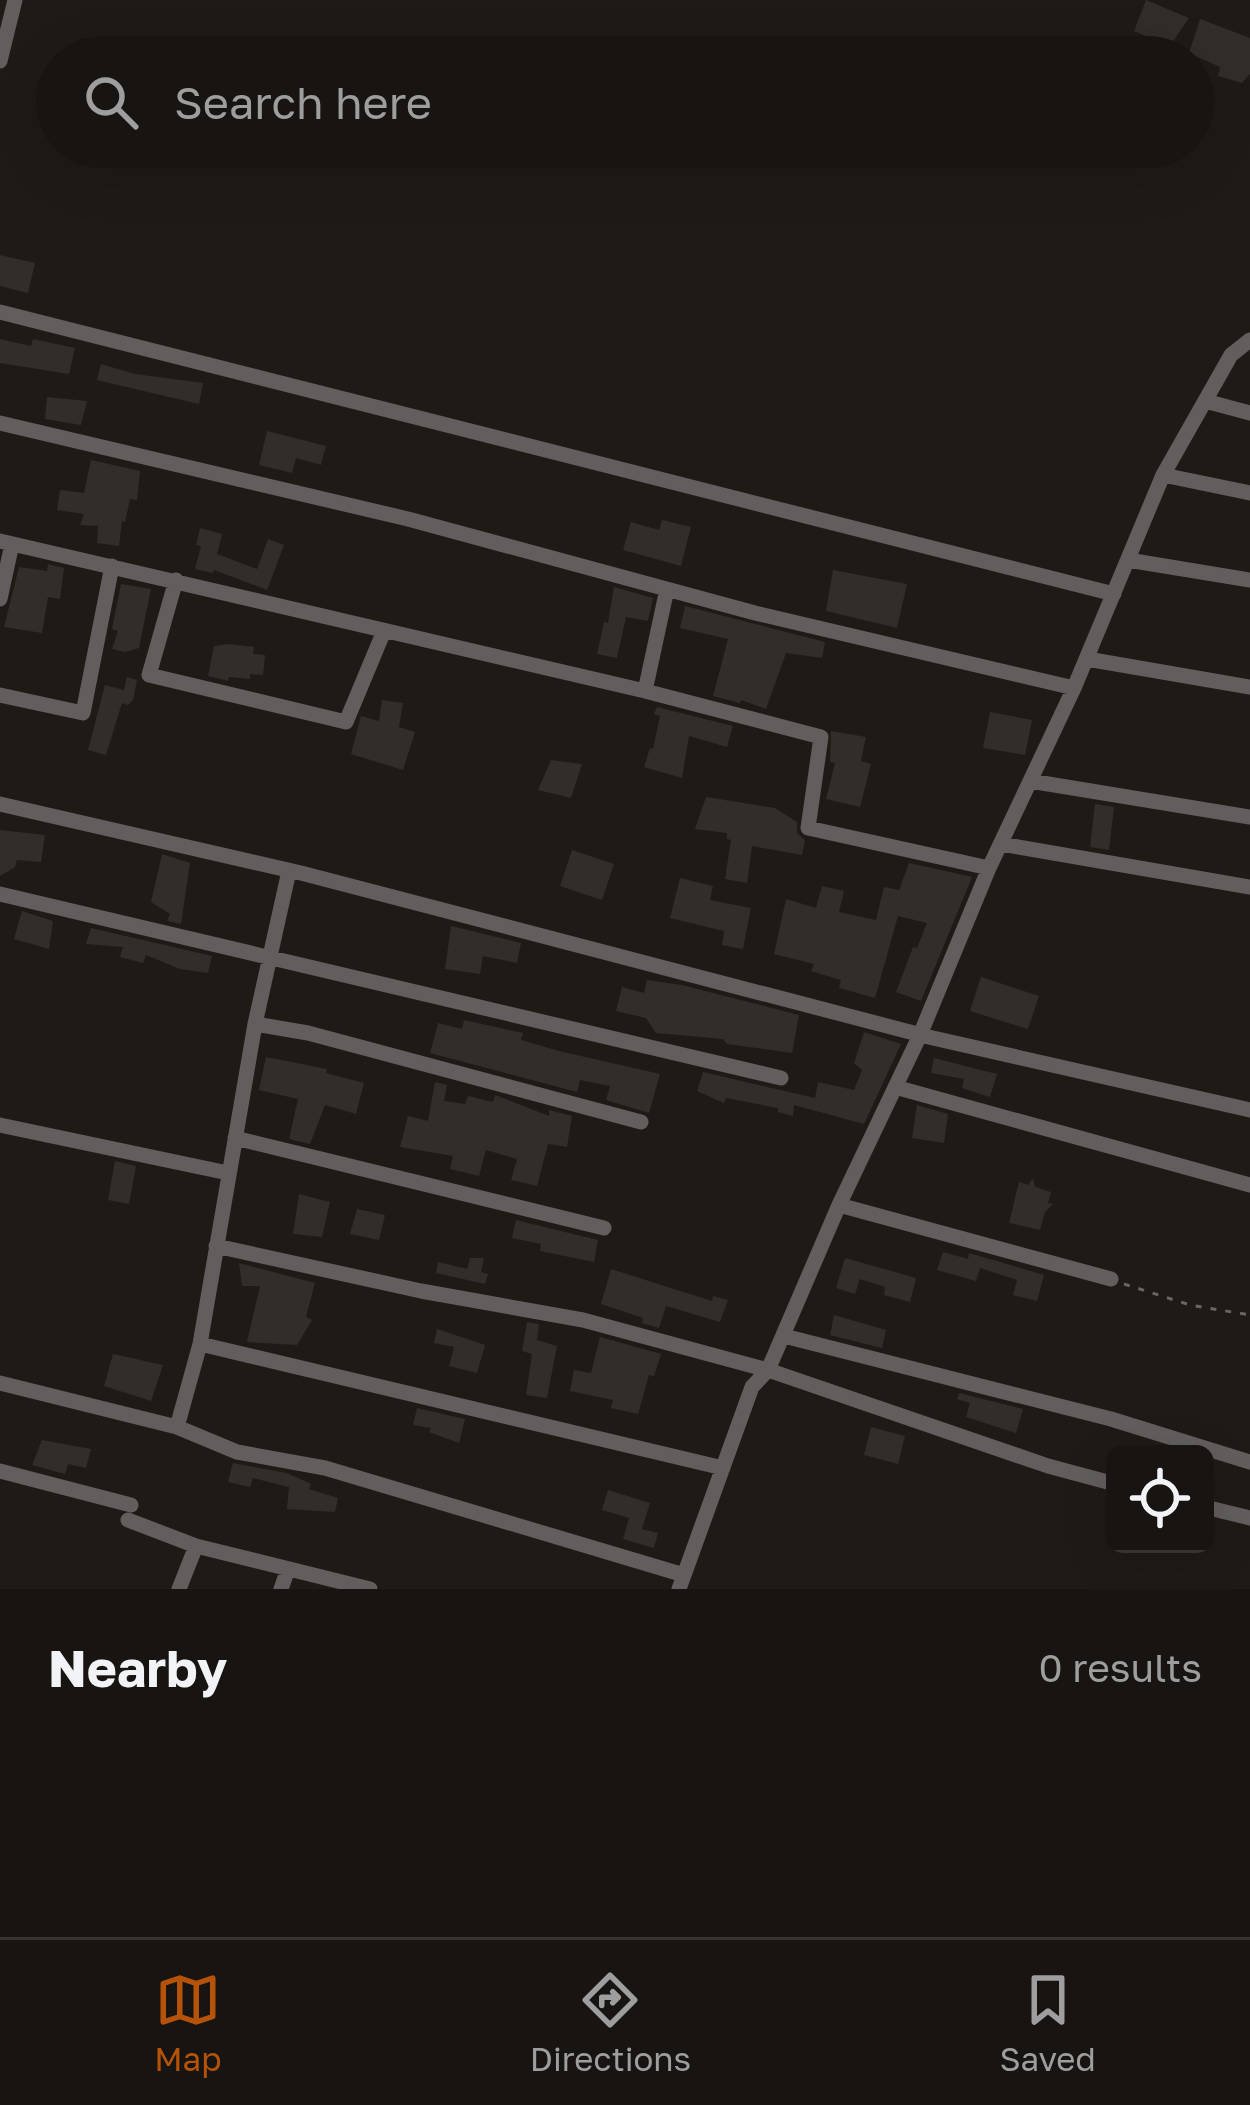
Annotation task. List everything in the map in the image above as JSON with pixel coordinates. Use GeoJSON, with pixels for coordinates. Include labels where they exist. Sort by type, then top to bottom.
{"type":"FeatureCollection","features":[{"type":"Feature","properties":{"kind":"street"},"geometry":{"type":"LineString","coordinates":[[0,62],[15,0]]}},
{"type":"Feature","properties":{"kind":"street"},"geometry":{"type":"LineString","coordinates":[[0,312],[1114,594]]}},
{"type":"Feature","properties":{"kind":"street"},"geometry":{"type":"LineString","coordinates":[[0,1383],[177,1427],[237,1452],[325,1468],[682,1582],[752,1387],[768,1370],[920,1035],[989,868],[1075,688],[1163,475],[1232,355],[1249,341]]}},
{"type":"Feature","properties":{"kind":"street"},"geometry":{"type":"LineString","coordinates":[[1205,401],[1250,413]]}},
{"type":"Feature","properties":{"kind":"street"},"geometry":{"type":"LineString","coordinates":[[0,423],[408,519],[667,589],[1075,688]]}},
{"type":"Feature","properties":{"kind":"street"},"geometry":{"type":"LineString","coordinates":[[1163,475],[1250,493]]}},
{"type":"Feature","properties":{"kind":"street"},"geometry":{"type":"LineString","coordinates":[[0,598],[6,542],[645,691],[821,737],[808,828],[989,868]]}},
{"type":"Feature","properties":{"kind":"street"},"geometry":{"type":"LineString","coordinates":[[1128,560],[1250,580]]}},
{"type":"Feature","properties":{"kind":"street"},"geometry":{"type":"LineString","coordinates":[[0,695],[83,712],[112,566]]}},
{"type":"Feature","properties":{"kind":"street"},"geometry":{"type":"LineString","coordinates":[[176,580],[149,675],[346,722],[384,631]]}},
{"type":"Feature","properties":{"kind":"street"},"geometry":{"type":"LineString","coordinates":[[645,691],[667,589]]}},
{"type":"Feature","properties":{"kind":"street"},"geometry":{"type":"LineString","coordinates":[[1087,659],[1250,687]]}},
{"type":"Feature","properties":{"kind":"street"},"geometry":{"type":"LineString","coordinates":[[1030,781],[1250,817]]}},
{"type":"Feature","properties":{"kind":"street"},"geometry":{"type":"LineString","coordinates":[[0,804],[289,871],[920,1035],[1250,1110]]}},
{"type":"Feature","properties":{"kind":"street"},"geometry":{"type":"LineString","coordinates":[[1000,844],[1250,887]]}},
{"type":"Feature","properties":{"kind":"street"},"geometry":{"type":"LineString","coordinates":[[177,1427],[200,1344],[255,1024],[289,871]]}},
{"type":"Feature","properties":{"kind":"street"},"geometry":{"type":"LineString","coordinates":[[0,894],[781,1078]]}},
{"type":"Feature","properties":{"kind":"street"},"geometry":{"type":"LineString","coordinates":[[255,1024],[308,1033],[641,1122]]}},
{"type":"Feature","properties":{"kind":"street"},"geometry":{"type":"LineString","coordinates":[[895,1088],[1250,1185]]}},
{"type":"Feature","properties":{"kind":"street"},"geometry":{"type":"LineString","coordinates":[[0,1125],[228,1173]]}},
{"type":"Feature","properties":{"kind":"street"},"geometry":{"type":"LineString","coordinates":[[235,1138],[604,1228]]}},
{"type":"Feature","properties":{"kind":"street"},"geometry":{"type":"LineString","coordinates":[[839,1205],[1111,1279]]}},
{"type":"Feature","properties":{"kind":"street"},"geometry":{"type":"LineString","coordinates":[[216,1246],[583,1320],[768,1370],[1106,1482]]}},
{"type":"Feature","properties":{"kind":"street"},"geometry":{"type":"LineString","coordinates":[[784,1336],[1111,1418],[1250,1462]]}},
{"type":"Feature","properties":{"kind":"street"},"geometry":{"type":"LineString","coordinates":[[200,1344],[723,1468]]}},
{"type":"Feature","properties":{"kind":"street"},"geometry":{"type":"LineString","coordinates":[[0,1471],[129,1512],[196,1546],[370,1589]]}},
{"type":"Feature","properties":{"kind":"street"},"geometry":{"type":"LineString","coordinates":[[1214,1509],[1250,1518]]}},
{"type":"Feature","properties":{"kind":"street"},"geometry":{"type":"LineString","coordinates":[[179,1589],[196,1546]]}},
{"type":"Feature","properties":{"kind":"street"},"geometry":{"type":"LineString","coordinates":[[281,1589],[289,1569]]}},
{"type":"Feature","properties":{"kind":"path"},"geometry":{"type":"LineString","coordinates":[[1111,1279],[1190,1305],[1250,1316]]}},
{"type":"Feature","properties":{"kind":"building"},"geometry":{"type":"Polygon","coordinates":[[[1146,0],[1189,18],[1177,36],[1134,31],[1146,0]]]}},
{"type":"Feature","properties":{"kind":"building"},"geometry":{"type":"Polygon","coordinates":[[[1200,19],[1250,38],[1250,74],[1242,83],[1218,76],[1214,36],[1194,36],[1200,19]]]}},
{"type":"Feature","properties":{"kind":"building"},"geometry":{"type":"Polygon","coordinates":[[[0,255],[35,263],[28,293],[0,286],[0,255]]]}},
{"type":"Feature","properties":{"kind":"building"},"geometry":{"type":"Polygon","coordinates":[[[0,339],[31,346],[33,339],[75,348],[69,374],[0,363],[0,339]]]}},
{"type":"Feature","properties":{"kind":"building"},"geometry":{"type":"Polygon","coordinates":[[[101,364],[135,374],[203,383],[199,404],[97,380],[101,364]]]}},
{"type":"Feature","properties":{"kind":"building"},"geometry":{"type":"Polygon","coordinates":[[[47,397],[87,401],[81,425],[45,419],[47,397]]]}},
{"type":"Feature","properties":{"kind":"building"},"geometry":{"type":"Polygon","coordinates":[[[267,431],[326,446],[321,465],[296,458],[292,473],[259,465],[267,431]]]}},
{"type":"Feature","properties":{"kind":"building"},"geometry":{"type":"Polygon","coordinates":[[[91,460],[140,471],[137,500],[130,499],[119,546],[97,543],[98,526],[80,525],[84,514],[57,510],[60,490],[84,493],[91,460]]]}},
{"type":"Feature","properties":{"kind":"building"},"geometry":{"type":"Polygon","coordinates":[[[662,520],[691,527],[681,566],[623,550],[631,522],[659,530],[662,520]]]}},
{"type":"Feature","properties":{"kind":"building"},"geometry":{"type":"Polygon","coordinates":[[[200,528],[222,534],[217,554],[257,569],[268,539],[284,545],[267,590],[214,570],[195,569],[200,528]]]}},
{"type":"Feature","properties":{"kind":"building"},"geometry":{"type":"Polygon","coordinates":[[[48,564],[64,568],[60,599],[48,597],[42,633],[4,627],[19,567],[47,571],[48,564]]]}},
{"type":"Feature","properties":{"kind":"building"},"geometry":{"type":"Polygon","coordinates":[[[833,570],[907,584],[897,628],[826,611],[833,570]]]}},
{"type":"Feature","properties":{"kind":"building"},"geometry":{"type":"Polygon","coordinates":[[[121,584],[151,589],[139,648],[125,652],[112,649],[121,584]]]}},
{"type":"Feature","properties":{"kind":"building"},"geometry":{"type":"Polygon","coordinates":[[[614,587],[653,598],[648,621],[626,617],[617,658],[597,654],[614,587]]]}},
{"type":"Feature","properties":{"kind":"building"},"geometry":{"type":"Polygon","coordinates":[[[685,606],[825,642],[822,658],[786,653],[766,709],[713,696],[728,639],[680,628],[685,606]]]}},
{"type":"Feature","properties":{"kind":"building"},"geometry":{"type":"Polygon","coordinates":[[[214,646],[254,647],[253,654],[265,655],[263,675],[229,677],[228,681],[208,676],[214,646]]]}},
{"type":"Feature","properties":{"kind":"building"},"geometry":{"type":"Polygon","coordinates":[[[127,677],[137,680],[133,700],[122,703],[106,755],[88,750],[105,685],[124,690],[127,677]]]}},
{"type":"Feature","properties":{"kind":"building"},"geometry":{"type":"Polygon","coordinates":[[[382,700],[403,703],[399,727],[415,732],[403,770],[351,754],[361,716],[379,721],[382,700]]]}},
{"type":"Feature","properties":{"kind":"building"},"geometry":{"type":"Polygon","coordinates":[[[657,707],[733,726],[727,747],[689,736],[682,778],[644,767],[653,749],[660,716],[654,714],[657,707]]]}},
{"type":"Feature","properties":{"kind":"building"},"geometry":{"type":"Polygon","coordinates":[[[990,712],[1032,720],[1025,755],[983,748],[990,712]]]}},
{"type":"Feature","properties":{"kind":"building"},"geometry":{"type":"Polygon","coordinates":[[[831,731],[866,737],[861,761],[871,764],[860,807],[826,799],[835,763],[830,762],[831,731]]]}},
{"type":"Feature","properties":{"kind":"building"},"geometry":{"type":"Polygon","coordinates":[[[551,760],[582,764],[571,798],[538,790],[551,760]]]}},
{"type":"Feature","properties":{"kind":"building"},"geometry":{"type":"Polygon","coordinates":[[[706,797],[775,808],[797,822],[797,833],[805,840],[802,855],[752,846],[747,883],[725,879],[731,840],[727,833],[695,829],[706,797]]]}},
{"type":"Feature","properties":{"kind":"building"},"geometry":{"type":"Polygon","coordinates":[[[1095,804],[1114,807],[1109,850],[1090,847],[1095,804]]]}},
{"type":"Feature","properties":{"kind":"building"},"geometry":{"type":"Polygon","coordinates":[[[0,830],[45,835],[41,862],[17,860],[15,867],[0,876],[0,830]]]}},
{"type":"Feature","properties":{"kind":"building"},"geometry":{"type":"Polygon","coordinates":[[[572,850],[614,864],[602,900],[560,886],[572,850]]]}},
{"type":"Feature","properties":{"kind":"building"},"geometry":{"type":"Polygon","coordinates":[[[162,854],[190,863],[181,924],[167,921],[170,914],[151,902],[162,854]]]}},
{"type":"Feature","properties":{"kind":"building"},"geometry":{"type":"Polygon","coordinates":[[[909,863],[972,877],[921,1001],[896,992],[927,923],[898,916],[875,998],[839,988],[841,980],[811,971],[814,964],[774,954],[786,899],[816,908],[822,886],[844,891],[839,912],[876,920],[884,887],[899,890],[909,863]]]}},
{"type":"Feature","properties":{"kind":"building"},"geometry":{"type":"Polygon","coordinates":[[[680,878],[713,886],[710,900],[751,908],[743,949],[722,945],[724,931],[670,918],[680,878]]]}},
{"type":"Feature","properties":{"kind":"building"},"geometry":{"type":"Polygon","coordinates":[[[22,911],[53,921],[49,949],[14,939],[22,911]]]}},
{"type":"Feature","properties":{"kind":"building"},"geometry":{"type":"Polygon","coordinates":[[[451,926],[521,943],[517,963],[483,956],[480,974],[445,969],[451,926]]]}},
{"type":"Feature","properties":{"kind":"building"},"geometry":{"type":"Polygon","coordinates":[[[91,928],[212,956],[208,973],[180,969],[146,955],[143,963],[120,957],[123,947],[86,944],[91,928]]]}},
{"type":"Feature","properties":{"kind":"building"},"geometry":{"type":"Polygon","coordinates":[[[981,977],[1039,996],[1028,1029],[970,1011],[981,977]]]}},
{"type":"Feature","properties":{"kind":"building"},"geometry":{"type":"Polygon","coordinates":[[[647,980],[799,1015],[792,1053],[727,1044],[723,1039],[656,1033],[646,1018],[616,1011],[622,987],[644,993],[647,980]]]}},
{"type":"Feature","properties":{"kind":"building"},"geometry":{"type":"Polygon","coordinates":[[[464,1020],[523,1033],[521,1040],[559,1051],[660,1074],[649,1113],[606,1100],[610,1086],[580,1080],[577,1092],[430,1053],[438,1023],[462,1029],[464,1020]]]}},
{"type":"Feature","properties":{"kind":"building"},"geometry":{"type":"Polygon","coordinates":[[[864,1032],[901,1044],[864,1124],[794,1105],[793,1116],[778,1108],[726,1098],[724,1103],[697,1091],[703,1072],[815,1098],[818,1082],[854,1090],[862,1070],[854,1063],[864,1032]]]}},
{"type":"Feature","properties":{"kind":"building"},"geometry":{"type":"Polygon","coordinates":[[[266,1057],[327,1069],[326,1073],[364,1083],[356,1114],[325,1105],[310,1144],[289,1139],[298,1099],[259,1090],[266,1057]]]}},
{"type":"Feature","properties":{"kind":"building"},"geometry":{"type":"Polygon","coordinates":[[[934,1058],[997,1074],[990,1097],[962,1088],[964,1079],[931,1073],[934,1058]]]}},
{"type":"Feature","properties":{"kind":"building"},"geometry":{"type":"Polygon","coordinates":[[[435,1082],[447,1085],[444,1101],[465,1104],[468,1096],[493,1102],[495,1095],[549,1116],[549,1110],[572,1116],[567,1147],[548,1144],[537,1186],[511,1180],[517,1159],[486,1150],[479,1176],[450,1169],[453,1156],[400,1147],[408,1116],[428,1121],[435,1082]]]}},
{"type":"Feature","properties":{"kind":"building"},"geometry":{"type":"Polygon","coordinates":[[[917,1105],[948,1114],[944,1143],[912,1138],[917,1105]]]}},
{"type":"Feature","properties":{"kind":"building"},"geometry":{"type":"Polygon","coordinates":[[[115,1161],[136,1166],[129,1204],[108,1200],[115,1161]]]}},
{"type":"Feature","properties":{"kind":"building"},"geometry":{"type":"Polygon","coordinates":[[[1033,1178],[1035,1187],[1051,1192],[1048,1203],[1053,1204],[1040,1230],[1009,1223],[1019,1182],[1028,1185],[1033,1178]]]}},
{"type":"Feature","properties":{"kind":"building"},"geometry":{"type":"Polygon","coordinates":[[[299,1194],[330,1202],[322,1237],[293,1234],[299,1194]]]}},
{"type":"Feature","properties":{"kind":"building"},"geometry":{"type":"Polygon","coordinates":[[[357,1209],[385,1215],[379,1240],[350,1234],[357,1209]]]}},
{"type":"Feature","properties":{"kind":"building"},"geometry":{"type":"Polygon","coordinates":[[[516,1220],[598,1240],[594,1262],[540,1251],[541,1244],[512,1238],[516,1220]]]}},
{"type":"Feature","properties":{"kind":"building"},"geometry":{"type":"Polygon","coordinates":[[[943,1252],[968,1259],[969,1253],[1044,1275],[1037,1301],[1013,1295],[1017,1280],[980,1268],[976,1281],[937,1270],[943,1252]]]}},
{"type":"Feature","properties":{"kind":"building"},"geometry":{"type":"Polygon","coordinates":[[[470,1258],[484,1258],[485,1284],[436,1273],[438,1262],[467,1269],[470,1258]]]}},
{"type":"Feature","properties":{"kind":"building"},"geometry":{"type":"Polygon","coordinates":[[[845,1258],[916,1278],[910,1302],[884,1295],[885,1287],[860,1279],[855,1294],[836,1288],[845,1258]]]}},
{"type":"Feature","properties":{"kind":"building"},"geometry":{"type":"Polygon","coordinates":[[[239,1263],[315,1283],[306,1317],[312,1320],[297,1345],[247,1342],[260,1286],[242,1286],[239,1263]]]}},
{"type":"Feature","properties":{"kind":"building"},"geometry":{"type":"Polygon","coordinates":[[[611,1269],[712,1301],[713,1296],[728,1300],[720,1322],[666,1306],[659,1328],[601,1304],[611,1269]]]}},
{"type":"Feature","properties":{"kind":"building"},"geometry":{"type":"Polygon","coordinates":[[[834,1315],[886,1330],[882,1348],[830,1335],[834,1315]]]}},
{"type":"Feature","properties":{"kind":"building"},"geometry":{"type":"Polygon","coordinates":[[[527,1322],[539,1324],[537,1340],[557,1346],[547,1398],[526,1395],[532,1354],[522,1351],[527,1322]]]}},
{"type":"Feature","properties":{"kind":"building"},"geometry":{"type":"Polygon","coordinates":[[[437,1329],[485,1345],[477,1373],[449,1366],[454,1347],[434,1343],[437,1329]]]}},
{"type":"Feature","properties":{"kind":"building"},"geometry":{"type":"Polygon","coordinates":[[[600,1337],[661,1354],[654,1376],[649,1375],[638,1414],[611,1408],[613,1400],[570,1391],[574,1370],[591,1373],[600,1337]]]}},
{"type":"Feature","properties":{"kind":"building"},"geometry":{"type":"Polygon","coordinates":[[[113,1354],[163,1365],[151,1401],[104,1386],[113,1354]]]}},
{"type":"Feature","properties":{"kind":"building"},"geometry":{"type":"Polygon","coordinates":[[[959,1393],[1023,1409],[1016,1433],[966,1417],[970,1403],[957,1399],[959,1393]]]}},
{"type":"Feature","properties":{"kind":"building"},"geometry":{"type":"Polygon","coordinates":[[[417,1408],[465,1419],[459,1443],[429,1432],[431,1428],[413,1425],[417,1408]]]}},
{"type":"Feature","properties":{"kind":"building"},"geometry":{"type":"Polygon","coordinates":[[[871,1427],[905,1436],[898,1464],[864,1455],[871,1427]]]}},
{"type":"Feature","properties":{"kind":"building"},"geometry":{"type":"Polygon","coordinates":[[[42,1440],[91,1449],[86,1468],[68,1464],[65,1474],[32,1465],[42,1440]]]}},
{"type":"Feature","properties":{"kind":"building"},"geometry":{"type":"Polygon","coordinates":[[[233,1463],[287,1473],[311,1484],[309,1489],[338,1498],[335,1512],[287,1509],[289,1487],[253,1478],[250,1487],[228,1482],[233,1463]]]}},
{"type":"Feature","properties":{"kind":"building"},"geometry":{"type":"Polygon","coordinates":[[[608,1490],[650,1503],[642,1529],[658,1533],[654,1548],[623,1539],[629,1518],[602,1510],[608,1490]]]}}]}
